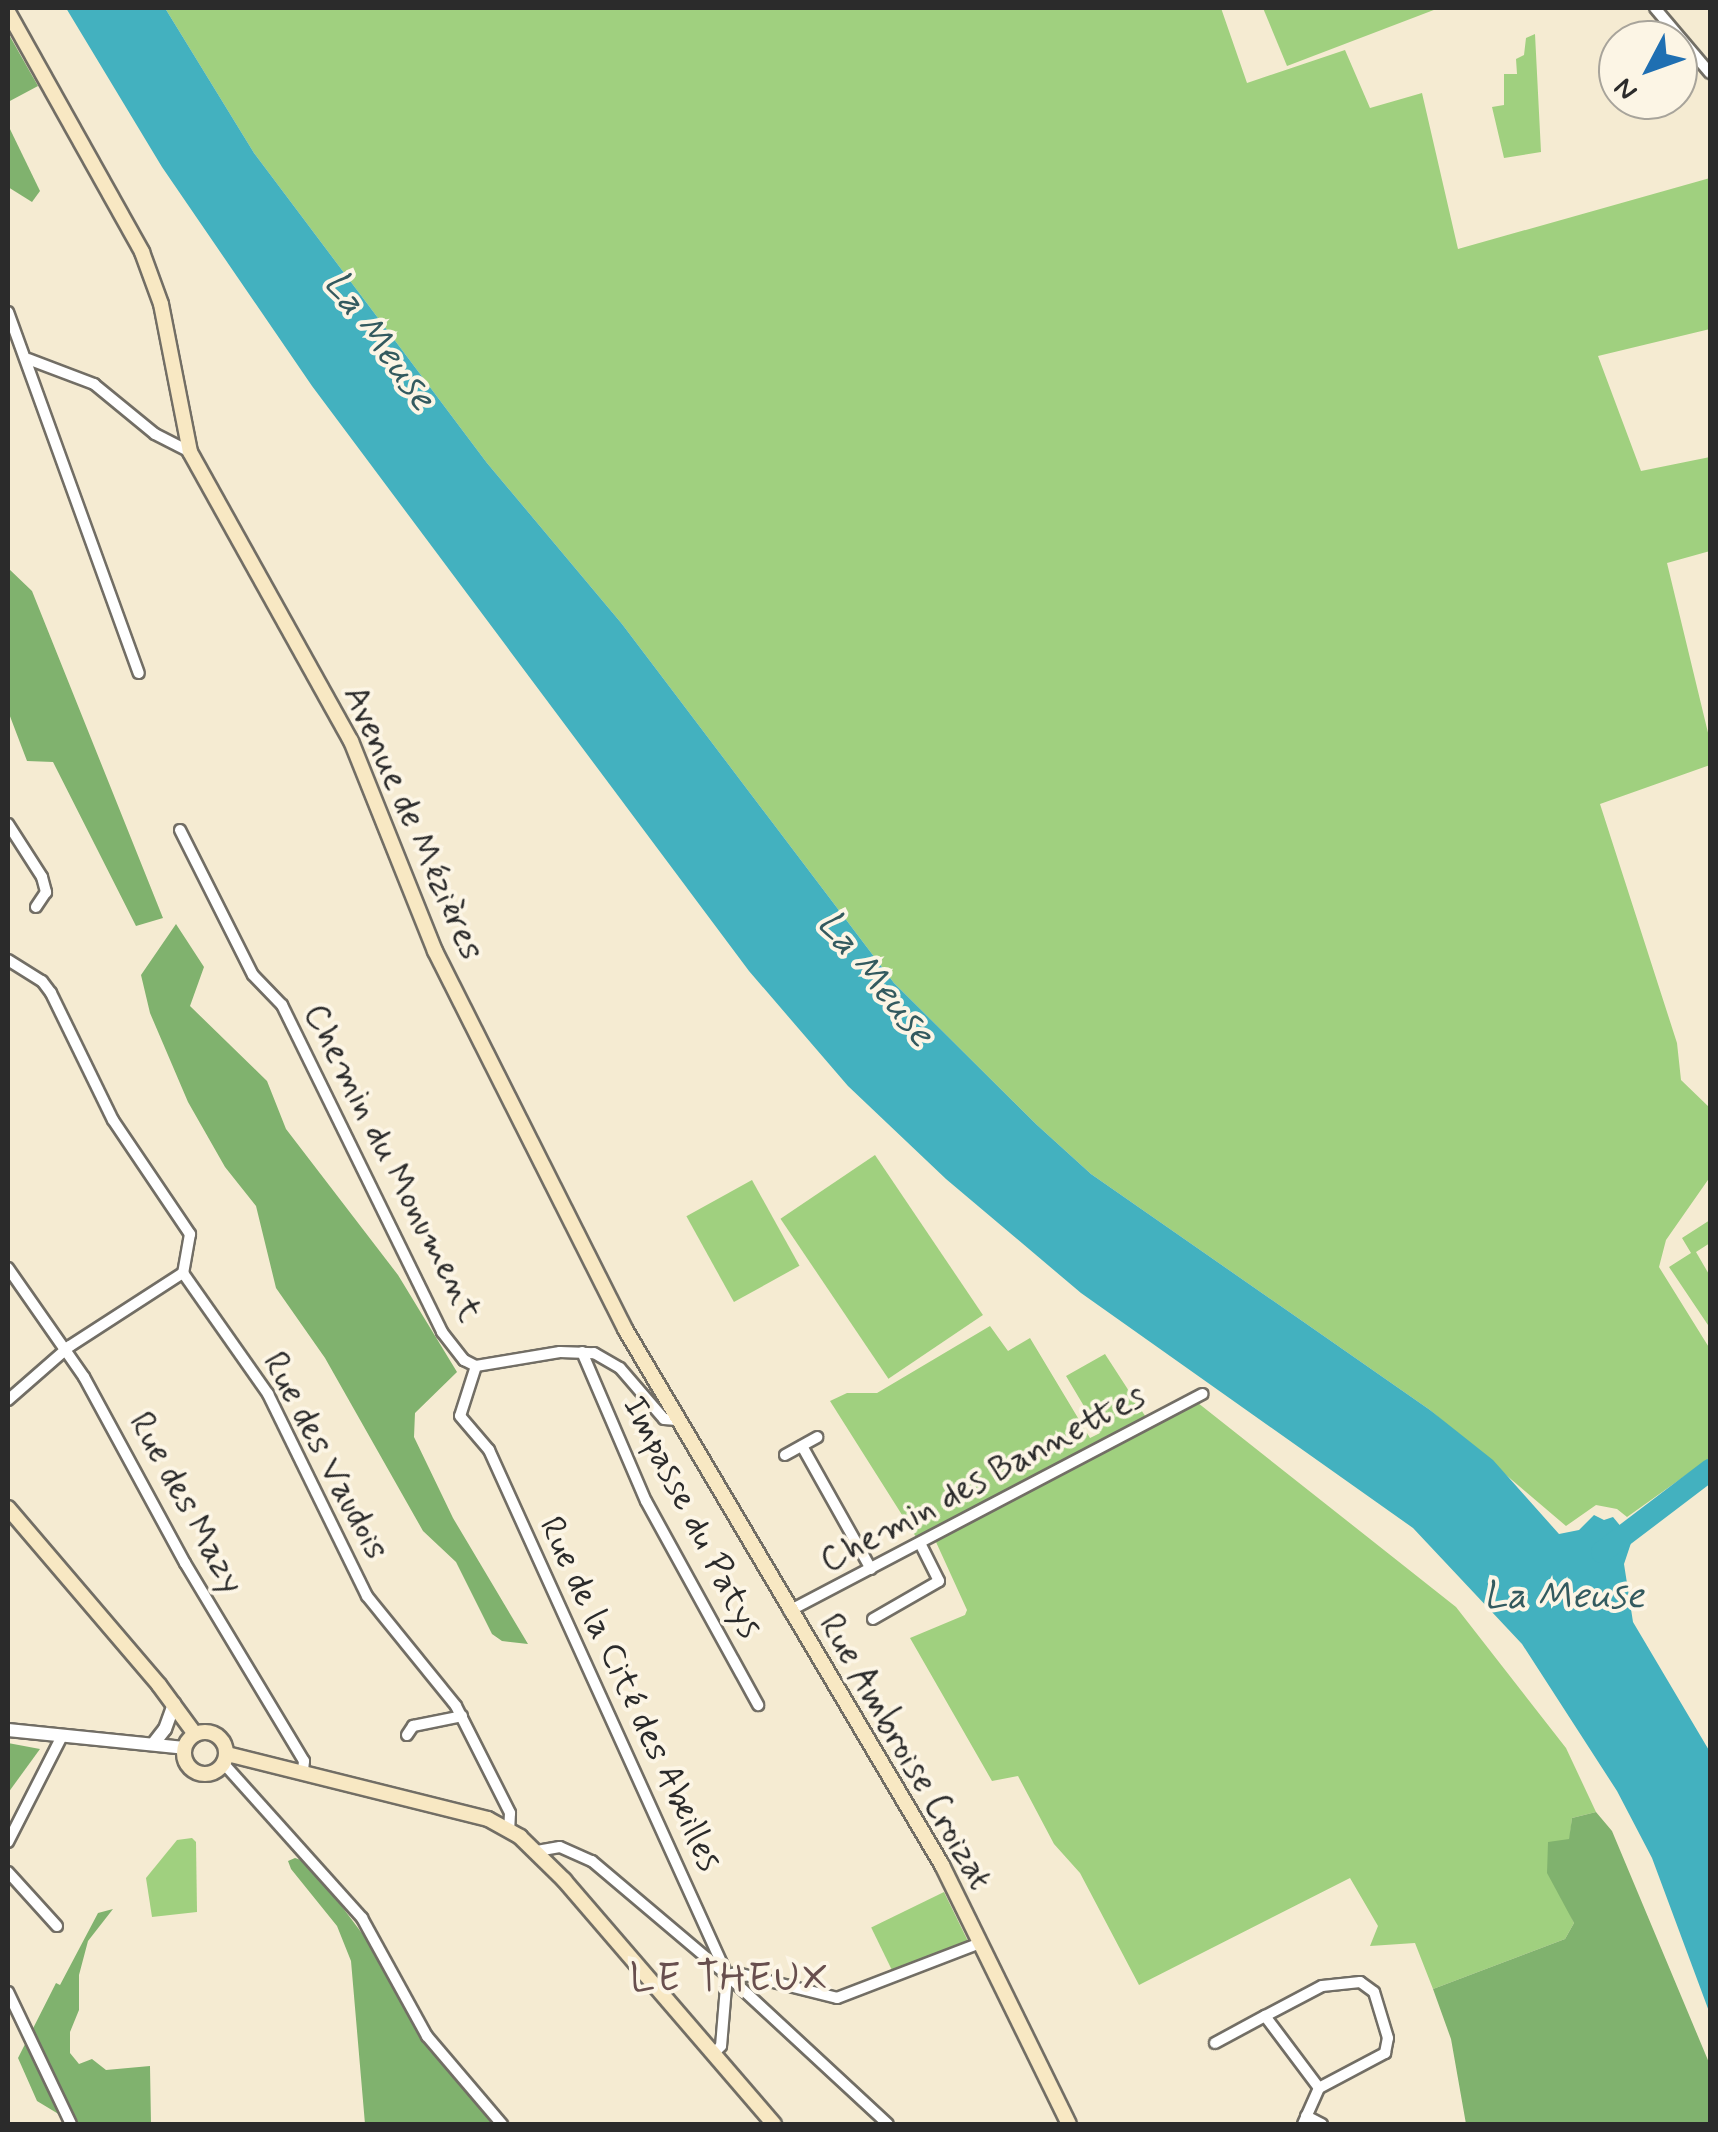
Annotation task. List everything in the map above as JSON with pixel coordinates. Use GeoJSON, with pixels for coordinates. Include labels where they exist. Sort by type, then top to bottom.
{"type":"FeatureCollection","features":[{"type":"Feature","properties":{"kind":"main road","name":"Avenue de Mézières"},"geometry":{"type":"LineString","coordinates":[[8,12],[142,252],[161,304],[190,452],[351,741],[434,951],[625,1329],[677,1420]]}},
{"type":"Feature","properties":{"kind":"main road","name":"Rue Ambroise Croizat"},"geometry":{"type":"LineString","coordinates":[[677,1420],[942,1865],[1067,2124]]}},
{"type":"Feature","properties":{"kind":"main road"},"geometry":{"type":"LineString","coordinates":[[8,1508],[195,1734]]}},
{"type":"Feature","properties":{"kind":"main road"},"geometry":{"type":"LineString","coordinates":[[195,1734],[217,1735],[226,1759]]}},
{"type":"Feature","properties":{"kind":"main road"},"geometry":{"type":"LineString","coordinates":[[195,1734],[184,1748],[186,1762],[196,1772],[209,1774],[226,1759]]}},
{"type":"Feature","properties":{"kind":"main road"},"geometry":{"type":"LineString","coordinates":[[226,1759],[303,1772],[488,1819],[509,1831],[537,1851],[774,2124]]}},
{"type":"Feature","properties":{"kind":"street"},"geometry":{"type":"LineString","coordinates":[[1655,8],[1710,73]]}},
{"type":"Feature","properties":{"kind":"street"},"geometry":{"type":"LineString","coordinates":[[8,312],[139,673]]}},
{"type":"Feature","properties":{"kind":"street"},"geometry":{"type":"LineString","coordinates":[[28,359],[94,384],[155,434],[190,452]]}},
{"type":"Feature","properties":{"kind":"street"},"geometry":{"type":"LineString","coordinates":[[8,824],[42,877],[46,892],[36,907]]}},
{"type":"Feature","properties":{"kind":"street","name":"Chemin du Monument"},"geometry":{"type":"LineString","coordinates":[[180,830],[253,975],[282,1005],[442,1332],[464,1360],[476,1366],[501,1359],[582,1352]]}},
{"type":"Feature","properties":{"kind":"street"},"geometry":{"type":"LineString","coordinates":[[8,960],[42,981],[51,993],[113,1120],[190,1234],[183,1273],[66,1350],[8,1399]]}},
{"type":"Feature","properties":{"kind":"street","name":"Rue des Mazy"},"geometry":{"type":"LineString","coordinates":[[8,1268],[66,1350],[304,1761],[303,1772]]}},
{"type":"Feature","properties":{"kind":"street","name":"Rue des Vaudois"},"geometry":{"type":"LineString","coordinates":[[183,1273],[268,1394],[367,1596],[462,1716],[510,1813],[509,1831]]}},
{"type":"Feature","properties":{"kind":"street"},"geometry":{"type":"LineString","coordinates":[[582,1352],[606,1357],[664,1419],[677,1420]]}},
{"type":"Feature","properties":{"kind":"street","name":"Impasse du Patys"},"geometry":{"type":"LineString","coordinates":[[582,1352],[646,1501],[758,1704]]}},
{"type":"Feature","properties":{"kind":"street","name":"Rue de la Cité des Abeilles"},"geometry":{"type":"LineString","coordinates":[[476,1366],[460,1408],[462,1422],[489,1450],[726,1975],[721,2046],[714,2054]]}},
{"type":"Feature","properties":{"kind":"street","name":"Chemin des Bannettes"},"geometry":{"type":"LineString","coordinates":[[789,1611],[1202,1394]]}},
{"type":"Feature","properties":{"kind":"street"},"geometry":{"type":"LineString","coordinates":[[785,1455],[817,1437]]}},
{"type":"Feature","properties":{"kind":"street"},"geometry":{"type":"LineString","coordinates":[[802,1446],[871,1569]]}},
{"type":"Feature","properties":{"kind":"street"},"geometry":{"type":"LineString","coordinates":[[872,1619],[939,1581],[921,1545]]}},
{"type":"Feature","properties":{"kind":"street"},"geometry":{"type":"LineString","coordinates":[[154,1742],[165,1729],[174,1704]]}},
{"type":"Feature","properties":{"kind":"street"},"geometry":{"type":"LineString","coordinates":[[407,1735],[414,1726],[462,1716]]}},
{"type":"Feature","properties":{"kind":"street"},"geometry":{"type":"LineString","coordinates":[[8,1730],[184,1748]]}},
{"type":"Feature","properties":{"kind":"street"},"geometry":{"type":"LineString","coordinates":[[8,1842],[62,1736]]}},
{"type":"Feature","properties":{"kind":"street"},"geometry":{"type":"LineString","coordinates":[[226,1759],[362,1918],[427,2036],[502,2124]]}},
{"type":"Feature","properties":{"kind":"street"},"geometry":{"type":"LineString","coordinates":[[537,1851],[547,1846],[560,1847],[592,1861],[726,1975],[888,2124]]}},
{"type":"Feature","properties":{"kind":"street"},"geometry":{"type":"LineString","coordinates":[[8,1872],[57,1926]]}},
{"type":"Feature","properties":{"kind":"street"},"geometry":{"type":"LineString","coordinates":[[726,1975],[737,1974],[836,1998],[978,1944]]}},
{"type":"Feature","properties":{"kind":"street"},"geometry":{"type":"LineString","coordinates":[[1215,2043],[1322,1986],[1360,1982],[1374,1992],[1388,2038],[1385,2053],[1320,2088],[1304,2120],[1322,2124]]}},
{"type":"Feature","properties":{"kind":"street"},"geometry":{"type":"LineString","coordinates":[[8,1992],[71,2124]]}},
{"type":"Feature","properties":{"kind":"street"},"geometry":{"type":"LineString","coordinates":[[1265,2016],[1320,2088]]}},
{"type":"Feature","properties":{"kind":"green space"},"geometry":{"type":"Polygon","coordinates":[[[165,8],[1221,8],[1247,83],[1345,50],[1370,108],[1422,93],[1458,249],[1710,178],[1710,329],[1598,356],[1641,471],[1710,457],[1710,551],[1667,563],[1710,741],[1710,765],[1600,804],[1677,1043],[1681,1080],[1710,1108],[1710,1177],[1666,1240],[1659,1267],[1710,1349],[1710,1458],[1627,1517],[1617,1509],[1596,1505],[1566,1526],[1430,1410],[1091,1174],[1037,1125],[894,983],[622,624],[487,463],[254,153],[165,8]]]}},
{"type":"Feature","properties":{"kind":"green space"},"geometry":{"type":"Polygon","coordinates":[[[1263,8],[1439,8],[1287,66],[1263,8]]]}},
{"type":"Feature","properties":{"kind":"green space"},"geometry":{"type":"Polygon","coordinates":[[[8,33],[38,86],[8,102],[8,33]]]}},
{"type":"Feature","properties":{"kind":"green space"},"geometry":{"type":"Polygon","coordinates":[[[1535,34],[1541,152],[1504,158],[1492,107],[1504,105],[1504,74],[1517,74],[1516,59],[1524,55],[1526,38],[1535,34]]]}},
{"type":"Feature","properties":{"kind":"green space"},"geometry":{"type":"Polygon","coordinates":[[[8,125],[40,191],[32,202],[8,187],[8,125]]]}},
{"type":"Feature","properties":{"kind":"green space"},"geometry":{"type":"Polygon","coordinates":[[[8,568],[32,591],[163,918],[136,926],[53,762],[27,761],[8,711],[8,568]]]}},
{"type":"Feature","properties":{"kind":"green space"},"geometry":{"type":"Polygon","coordinates":[[[176,924],[204,967],[190,1006],[267,1081],[286,1129],[398,1275],[457,1372],[415,1413],[414,1437],[453,1518],[528,1644],[502,1641],[492,1634],[456,1562],[423,1531],[325,1358],[276,1288],[256,1206],[225,1167],[188,1102],[150,1013],[141,975],[176,924]]]}},
{"type":"Feature","properties":{"kind":"green space"},"geometry":{"type":"Polygon","coordinates":[[[875,1155],[983,1315],[888,1379],[780,1219],[875,1155]]]}},
{"type":"Feature","properties":{"kind":"green space"},"geometry":{"type":"Polygon","coordinates":[[[752,1180],[800,1266],[734,1302],[686,1216],[752,1180]]]}},
{"type":"Feature","properties":{"kind":"green space"},"geometry":{"type":"Polygon","coordinates":[[[1710,1220],[1710,1243],[1696,1252],[1710,1276],[1710,1328],[1669,1267],[1691,1253],[1682,1238],[1710,1220]]]}},
{"type":"Feature","properties":{"kind":"green space"},"geometry":{"type":"Polygon","coordinates":[[[990,1326],[1008,1351],[1030,1338],[1090,1438],[1100,1433],[1066,1376],[1105,1354],[1149,1422],[1193,1399],[1456,1607],[1566,1748],[1596,1812],[1572,1818],[1563,1899],[1574,1923],[1565,1939],[1433,1989],[1415,1943],[1370,1946],[1378,1926],[1350,1878],[1139,1985],[1080,1873],[1054,1844],[1018,1776],[992,1781],[910,1638],[965,1615],[967,1610],[936,1542],[916,1537],[830,1401],[847,1393],[877,1393],[990,1326]]]}},
{"type":"Feature","properties":{"kind":"green space"},"geometry":{"type":"Polygon","coordinates":[[[8,1743],[40,1749],[8,1793],[8,1743]]]}},
{"type":"Feature","properties":{"kind":"green space"},"geometry":{"type":"Polygon","coordinates":[[[1596,1812],[1612,1831],[1710,2065],[1710,2124],[1466,2124],[1451,2039],[1433,1989],[1565,1939],[1574,1923],[1547,1873],[1548,1842],[1569,1839],[1572,1818],[1596,1812]]]}},
{"type":"Feature","properties":{"kind":"green space"},"geometry":{"type":"Polygon","coordinates":[[[192,1838],[196,1842],[197,1912],[152,1917],[146,1878],[177,1840],[192,1838]]]}},
{"type":"Feature","properties":{"kind":"green space"},"geometry":{"type":"Polygon","coordinates":[[[288,1861],[304,1861],[373,1948],[424,2043],[493,2124],[365,2124],[351,1961],[337,1926],[291,1869],[288,1861]]]}},
{"type":"Feature","properties":{"kind":"green space"},"geometry":{"type":"Polygon","coordinates":[[[944,1892],[968,1941],[895,1977],[871,1928],[944,1892]]]}},
{"type":"Feature","properties":{"kind":"green space"},"geometry":{"type":"Polygon","coordinates":[[[113,1909],[88,1941],[79,1975],[79,2010],[70,2032],[70,2053],[79,2064],[92,2059],[106,2070],[150,2066],[151,2124],[75,2124],[37,2101],[18,2058],[98,1913],[113,1909]]]}},
{"type":"Feature","properties":{"kind":"water","name":"La Meuse"},"geometry":{"type":"Polygon","coordinates":[[[66,8],[165,8],[254,153],[487,463],[622,624],[894,983],[1037,1125],[1091,1174],[1430,1410],[1493,1460],[1559,1534],[1579,1530],[1594,1515],[1604,1520],[1613,1517],[1632,1540],[1624,1564],[1633,1622],[1710,1752],[1710,2014],[1652,1858],[1617,1791],[1522,1644],[1413,1528],[1081,1293],[946,1179],[848,1086],[749,971],[312,386],[162,167],[66,8]]]}},
{"type":"Feature","properties":{"kind":"waterway"},"geometry":{"type":"LineString","coordinates":[[1602,1552],[1710,1470]]}},
{"type":"Feature","properties":{"kind":"district","name":"LE THEUX"},"geometry":{"type":"Point","coordinates":[730,1979]}}]}
